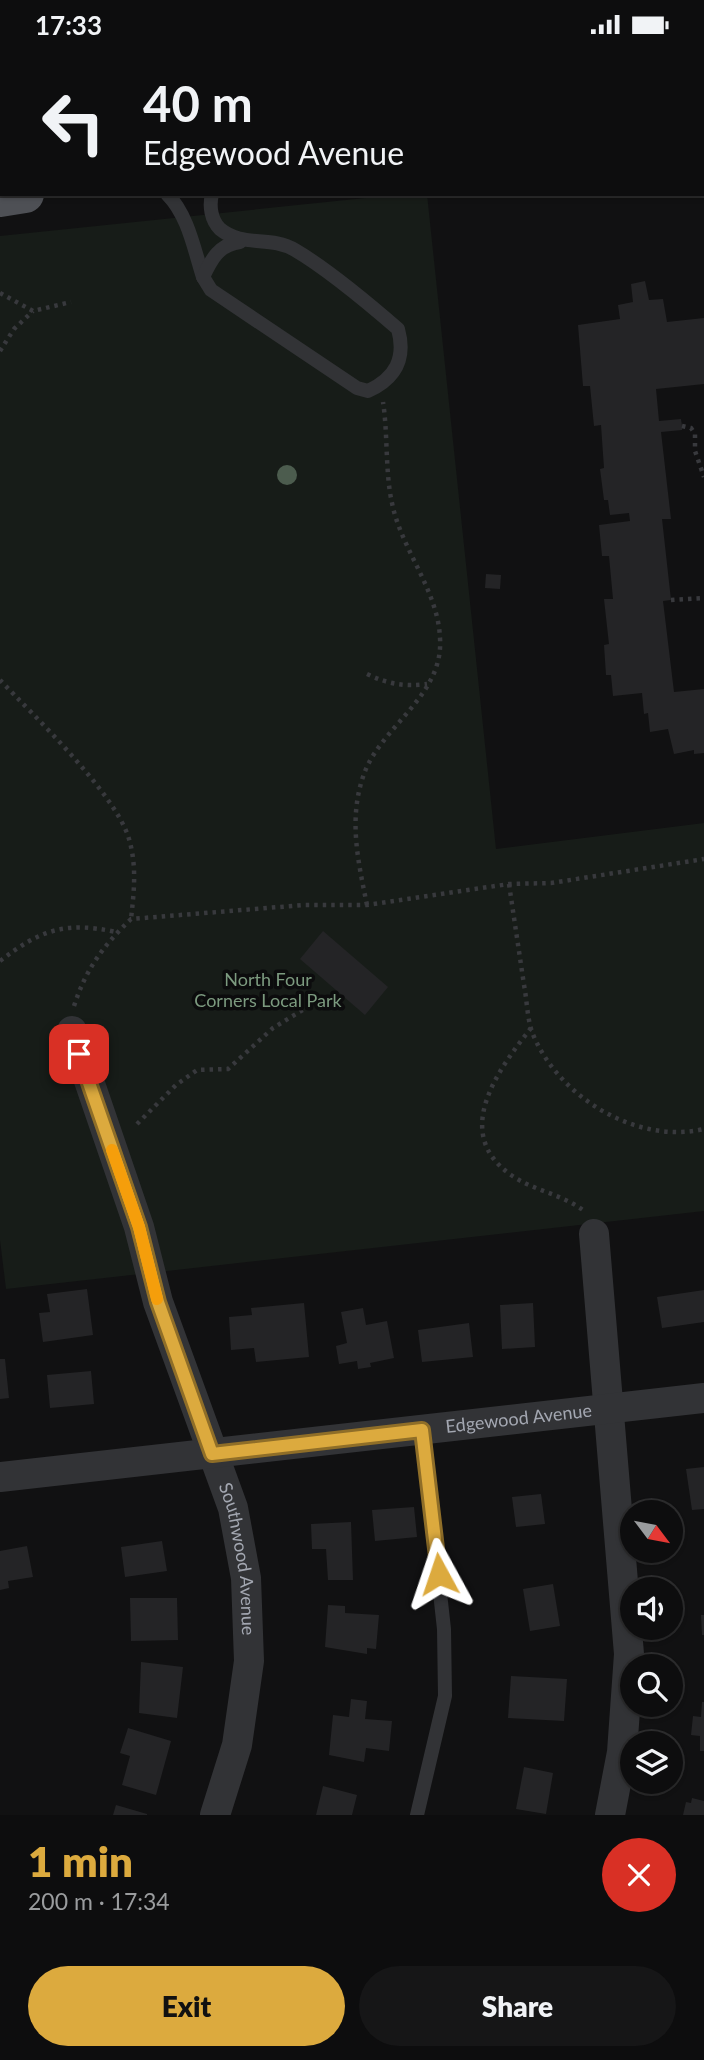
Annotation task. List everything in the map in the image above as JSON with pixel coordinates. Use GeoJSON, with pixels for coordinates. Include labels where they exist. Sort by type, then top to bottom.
{"type":"FeatureCollection","features":[{"type":"Feature","properties":{"kind":"street","name":"Southwood Avenue"},"geometry":{"type":"LineString","coordinates":[[72,1031],[139,1227],[158,1302],[233,1508],[246,1578],[249,1661],[237,1745],[215,1815]]}},
{"type":"Feature","properties":{"kind":"street"},"geometry":{"type":"LineString","coordinates":[[594,1234],[629,1654],[622,1752],[610,1815]]}},
{"type":"Feature","properties":{"kind":"street","name":"Edgewood Avenue"},"geometry":{"type":"LineString","coordinates":[[0,1477],[704,1398]]}},
{"type":"Feature","properties":{"kind":"lane"},"geometry":{"type":"LineString","coordinates":[[169,196],[188,229],[203,277],[211,290],[357,388],[368,391],[381,385],[389,378],[403,352],[398,329],[295,250],[274,241],[227,244],[212,258],[203,277]]}},
{"type":"Feature","properties":{"kind":"lane"},"geometry":{"type":"LineString","coordinates":[[212,196],[209,206],[218,227],[240,242]]}},
{"type":"Feature","properties":{"kind":"lane"},"geometry":{"type":"LineString","coordinates":[[417,1815],[445,1696],[444,1629],[422,1430]]}},
{"type":"Feature","properties":{"kind":"path"},"geometry":{"type":"LineString","coordinates":[[0,293],[33,311]]}},
{"type":"Feature","properties":{"kind":"path"},"geometry":{"type":"LineString","coordinates":[[0,351],[13,329],[33,311],[71,302]]}},
{"type":"Feature","properties":{"kind":"path"},"geometry":{"type":"LineString","coordinates":[[366,905],[355,845],[355,808],[364,773],[377,748],[406,718],[428,684],[440,638],[430,596],[391,502],[389,443],[381,385]]}},
{"type":"Feature","properties":{"kind":"path"},"geometry":{"type":"LineString","coordinates":[[682,426],[691,428],[695,434],[695,451],[704,477]]}},
{"type":"Feature","properties":{"kind":"path"},"geometry":{"type":"LineString","coordinates":[[671,600],[704,598]]}},
{"type":"Feature","properties":{"kind":"path"},"geometry":{"type":"LineString","coordinates":[[367,674],[384,682],[406,687],[428,684]]}},
{"type":"Feature","properties":{"kind":"path"},"geometry":{"type":"LineString","coordinates":[[0,680],[63,748],[123,825],[135,867],[131,919]]}},
{"type":"Feature","properties":{"kind":"path"},"geometry":{"type":"LineString","coordinates":[[72,1031],[71,1018],[82,982],[97,953],[131,919],[304,905],[366,905],[509,884],[551,883],[704,859]]}},
{"type":"Feature","properties":{"kind":"path"},"geometry":{"type":"LineString","coordinates":[[509,884],[531,1028],[541,1052],[570,1085],[611,1117],[646,1129],[690,1132],[704,1129]]}},
{"type":"Feature","properties":{"kind":"path"},"geometry":{"type":"LineString","coordinates":[[0,961],[24,943],[52,930],[90,928],[117,933]]}},
{"type":"Feature","properties":{"kind":"path"},"geometry":{"type":"LineString","coordinates":[[136,1124],[197,1070],[223,1070],[273,1028],[314,1003]]}},
{"type":"Feature","properties":{"kind":"path"},"geometry":{"type":"LineString","coordinates":[[531,1028],[503,1064],[482,1108],[484,1146],[510,1175],[570,1200],[595,1219],[601,1230],[594,1234]]}},
{"type":"Feature","properties":{"kind":"green space","name":"North Four Corners Local Park"},"geometry":{"type":"Polygon","coordinates":[[[385,196],[427,196],[496,849],[704,823],[704,1211],[6,1289],[0,1240],[0,236],[385,196]]]}},
{"type":"Feature","properties":{"kind":"building"},"geometry":{"type":"Polygon","coordinates":[[[645,281],[649,300],[663,299],[667,322],[704,318],[704,384],[656,389],[659,421],[681,419],[682,426],[682,430],[661,432],[671,519],[662,519],[671,600],[663,601],[674,692],[704,689],[704,753],[694,754],[694,750],[674,754],[668,729],[650,732],[648,713],[644,714],[642,693],[613,696],[611,675],[606,675],[604,645],[609,644],[604,599],[613,599],[609,556],[602,556],[599,525],[630,521],[629,513],[610,515],[608,500],[604,500],[600,469],[604,468],[601,425],[594,426],[590,386],[583,386],[578,325],[620,319],[618,305],[633,302],[631,284],[645,281]]]}},
{"type":"Feature","properties":{"kind":"building"},"geometry":{"type":"Polygon","coordinates":[[[486,574],[501,575],[500,589],[485,588],[486,574]]]}},
{"type":"Feature","properties":{"kind":"building"},"geometry":{"type":"Polygon","coordinates":[[[323,931],[388,987],[365,1015],[300,959],[323,931]]]}},
{"type":"Feature","properties":{"kind":"building"},"geometry":{"type":"Polygon","coordinates":[[[87,1289],[93,1335],[43,1342],[39,1313],[50,1312],[47,1294],[87,1289]]]}},
{"type":"Feature","properties":{"kind":"building"},"geometry":{"type":"Polygon","coordinates":[[[704,1290],[704,1322],[662,1328],[657,1297],[704,1290]]]}},
{"type":"Feature","properties":{"kind":"building"},"geometry":{"type":"Polygon","coordinates":[[[304,1303],[309,1357],[256,1362],[254,1348],[231,1350],[229,1317],[252,1315],[251,1308],[304,1303]]]}},
{"type":"Feature","properties":{"kind":"building"},"geometry":{"type":"Polygon","coordinates":[[[533,1303],[535,1347],[502,1349],[500,1305],[533,1303]]]}},
{"type":"Feature","properties":{"kind":"building"},"geometry":{"type":"Polygon","coordinates":[[[363,1308],[366,1325],[387,1321],[394,1358],[370,1363],[371,1367],[358,1369],[357,1361],[339,1364],[336,1346],[347,1343],[341,1312],[363,1308]]]}},
{"type":"Feature","properties":{"kind":"building"},"geometry":{"type":"Polygon","coordinates":[[[469,1323],[473,1357],[422,1362],[418,1330],[469,1323]]]}},
{"type":"Feature","properties":{"kind":"building"},"geometry":{"type":"Polygon","coordinates":[[[0,1359],[5,1359],[9,1398],[0,1399],[0,1359]]]}},
{"type":"Feature","properties":{"kind":"building"},"geometry":{"type":"Polygon","coordinates":[[[91,1371],[94,1404],[50,1408],[47,1375],[91,1371]]]}},
{"type":"Feature","properties":{"kind":"building"},"geometry":{"type":"Polygon","coordinates":[[[704,1467],[704,1509],[692,1510],[686,1469],[704,1467]]]}},
{"type":"Feature","properties":{"kind":"building"},"geometry":{"type":"Polygon","coordinates":[[[541,1494],[545,1524],[516,1527],[512,1497],[541,1494]]]}},
{"type":"Feature","properties":{"kind":"building"},"geometry":{"type":"Polygon","coordinates":[[[414,1507],[417,1537],[375,1541],[372,1510],[414,1507]]]}},
{"type":"Feature","properties":{"kind":"building"},"geometry":{"type":"Polygon","coordinates":[[[351,1522],[353,1580],[328,1580],[326,1549],[312,1549],[311,1524],[351,1522]]]}},
{"type":"Feature","properties":{"kind":"building"},"geometry":{"type":"Polygon","coordinates":[[[162,1541],[167,1571],[125,1577],[121,1547],[162,1541]]]}},
{"type":"Feature","properties":{"kind":"building"},"geometry":{"type":"Polygon","coordinates":[[[27,1546],[33,1577],[8,1581],[9,1588],[0,1590],[0,1551],[27,1546]]]}},
{"type":"Feature","properties":{"kind":"building"},"geometry":{"type":"Polygon","coordinates":[[[553,1584],[560,1626],[530,1631],[523,1589],[553,1584]]]}},
{"type":"Feature","properties":{"kind":"building"},"geometry":{"type":"Polygon","coordinates":[[[130,1598],[177,1598],[178,1640],[131,1641],[130,1598]]]}},
{"type":"Feature","properties":{"kind":"building"},"geometry":{"type":"Polygon","coordinates":[[[328,1605],[345,1606],[345,1613],[379,1615],[376,1649],[367,1648],[367,1654],[325,1647],[328,1605]]]}},
{"type":"Feature","properties":{"kind":"building"},"geometry":{"type":"Polygon","coordinates":[[[701,1615],[704,1615],[704,1635],[702,1635],[701,1615]]]}},
{"type":"Feature","properties":{"kind":"building"},"geometry":{"type":"Polygon","coordinates":[[[141,1662],[183,1667],[177,1718],[139,1713],[141,1662]]]}},
{"type":"Feature","properties":{"kind":"building"},"geometry":{"type":"Polygon","coordinates":[[[511,1676],[567,1679],[564,1721],[508,1718],[511,1676]]]}},
{"type":"Feature","properties":{"kind":"building"},"geometry":{"type":"Polygon","coordinates":[[[351,1699],[367,1701],[365,1719],[392,1721],[389,1751],[366,1748],[364,1762],[329,1755],[333,1715],[349,1717],[351,1699]]]}},
{"type":"Feature","properties":{"kind":"building"},"geometry":{"type":"Polygon","coordinates":[[[702,1702],[704,1751],[700,1751],[700,1736],[691,1735],[693,1716],[701,1717],[702,1702]]]}},
{"type":"Feature","properties":{"kind":"building"},"geometry":{"type":"Polygon","coordinates":[[[128,1728],[171,1741],[156,1795],[122,1785],[130,1756],[120,1753],[128,1728]]]}},
{"type":"Feature","properties":{"kind":"building"},"geometry":{"type":"Polygon","coordinates":[[[524,1767],[553,1773],[546,1814],[516,1809],[524,1767]]]}},
{"type":"Feature","properties":{"kind":"building"},"geometry":{"type":"Polygon","coordinates":[[[323,1786],[357,1795],[352,1815],[316,1815],[323,1786]]]}},
{"type":"Feature","properties":{"kind":"building"},"geometry":{"type":"Polygon","coordinates":[[[692,1798],[704,1801],[704,1815],[683,1815],[686,1802],[691,1803],[692,1798]]]}},
{"type":"Feature","properties":{"kind":"building"},"geometry":{"type":"Polygon","coordinates":[[[116,1805],[147,1814],[147,1815],[113,1815],[116,1805]]]}},
{"type":"Feature","properties":{"kind":"slow traffic"},"geometry":{"type":"LineString","coordinates":[[112,1150],[139,1227],[157,1299]]}},
{"type":"Feature","properties":{"kind":"route"},"geometry":{"type":"LineString","coordinates":[[79,1054],[139,1227],[158,1302],[212,1454],[422,1430],[439,1574]]}}]}
